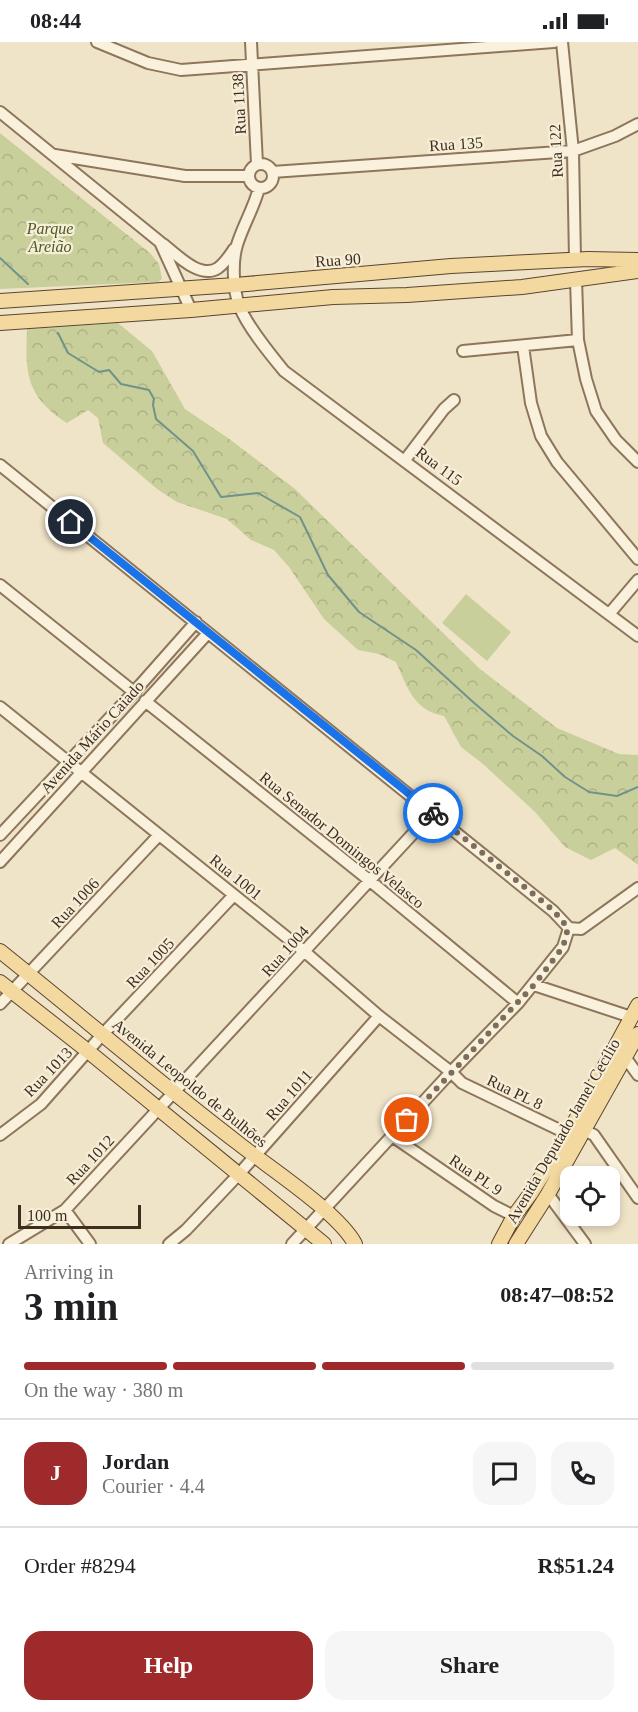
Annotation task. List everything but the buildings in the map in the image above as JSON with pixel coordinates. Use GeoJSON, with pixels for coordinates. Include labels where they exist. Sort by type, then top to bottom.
{"type":"FeatureCollection","features":[{"type":"Feature","properties":{"kind":"main road"},"geometry":{"type":"LineString","coordinates":[[581,259],[638,254]]}},
{"type":"Feature","properties":{"kind":"main road","name":"Rua 90"},"geometry":{"type":"LineString","coordinates":[[0,301],[235,285],[451,266],[581,259],[638,260]]}},
{"type":"Feature","properties":{"kind":"main road"},"geometry":{"type":"LineString","coordinates":[[0,323],[363,295],[407,295],[576,280],[638,271]]}},
{"type":"Feature","properties":{"kind":"main road"},"geometry":{"type":"LineString","coordinates":[[611,275],[638,278]]}},
{"type":"Feature","properties":{"kind":"main road","name":"Avenida Leopoldo de Bulhões"},"geometry":{"type":"LineString","coordinates":[[0,951],[174,1093],[324,1209],[350,1236],[354,1244]]}},
{"type":"Feature","properties":{"kind":"main road"},"geometry":{"type":"LineString","coordinates":[[0,982],[324,1244]]}},
{"type":"Feature","properties":{"kind":"main road","name":"Avenida Deputado Jamel Cecílio"},"geometry":{"type":"LineString","coordinates":[[507,1244],[518,1225],[531,1193],[568,1134],[635,1011]]}},
{"type":"Feature","properties":{"kind":"main road","name":"Avenida Deputado Jamel Cecílio"},"geometry":{"type":"LineString","coordinates":[[516,1244],[518,1225],[548,1194],[638,1034]]}},
{"type":"Feature","properties":{"kind":"main road"},"geometry":{"type":"LineString","coordinates":[[526,1244],[539,1221],[548,1194]]}},
{"type":"Feature","properties":{"kind":"main road"},"geometry":{"type":"LineString","coordinates":[[500,1244],[518,1225]]}},
{"type":"Feature","properties":{"kind":"street"},"geometry":{"type":"LineString","coordinates":[[97,42],[148,63],[182,70],[554,42]]}},
{"type":"Feature","properties":{"kind":"street","name":"Rua 1138"},"geometry":{"type":"LineString","coordinates":[[251,42],[257,164]]}},
{"type":"Feature","properties":{"kind":"street","name":"Rua 122"},"geometry":{"type":"LineString","coordinates":[[562,42],[581,259]]}},
{"type":"Feature","properties":{"kind":"street"},"geometry":{"type":"LineString","coordinates":[[0,112],[195,268],[211,271],[218,268],[236,247]]}},
{"type":"Feature","properties":{"kind":"street","name":"Rua 135"},"geometry":{"type":"LineString","coordinates":[[272,172],[573,151],[615,136],[638,124]]}},
{"type":"Feature","properties":{"kind":"street"},"geometry":{"type":"LineString","coordinates":[[55,155],[185,176],[249,176]]}},
{"type":"Feature","properties":{"kind":"street"},"geometry":{"type":"LineString","coordinates":[[257,164],[266,165],[272,172],[271,183],[268,186],[259,188],[251,184],[249,176],[257,164]]}},
{"type":"Feature","properties":{"kind":"street"},"geometry":{"type":"LineString","coordinates":[[235,285],[236,247],[259,188]]}},
{"type":"Feature","properties":{"kind":"street"},"geometry":{"type":"LineString","coordinates":[[160,242],[191,310]]}},
{"type":"Feature","properties":{"kind":"street"},"geometry":{"type":"LineString","coordinates":[[576,280],[578,340],[586,379],[596,411],[616,440],[638,462]]}},
{"type":"Feature","properties":{"kind":"street","name":"Rua 115"},"geometry":{"type":"LineString","coordinates":[[235,285],[239,305],[262,344],[284,371],[638,636]]}},
{"type":"Feature","properties":{"kind":"street"},"geometry":{"type":"LineString","coordinates":[[463,351],[578,340]]}},
{"type":"Feature","properties":{"kind":"street"},"geometry":{"type":"LineString","coordinates":[[522,346],[531,403],[541,436],[557,462],[638,560]]}},
{"type":"Feature","properties":{"kind":"street"},"geometry":{"type":"LineString","coordinates":[[405,460],[444,409],[454,400]]}},
{"type":"Feature","properties":{"kind":"street"},"geometry":{"type":"LineString","coordinates":[[0,465],[553,910],[568,928],[581,929],[638,888]]}},
{"type":"Feature","properties":{"kind":"street"},"geometry":{"type":"LineString","coordinates":[[610,613],[638,580]]}},
{"type":"Feature","properties":{"kind":"street"},"geometry":{"type":"LineString","coordinates":[[0,585],[134,692]]}},
{"type":"Feature","properties":{"kind":"street","name":"Avenida Mário Caiado"},"geometry":{"type":"LineString","coordinates":[[1,831],[69,762],[196,622]]}},
{"type":"Feature","properties":{"kind":"street","name":"Avenida Mário Caiado"},"geometry":{"type":"LineString","coordinates":[[0,862],[207,633]]}},
{"type":"Feature","properties":{"kind":"street","name":"Rua Senador Domingos Velasco"},"geometry":{"type":"LineString","coordinates":[[145,701],[369,879],[518,1004]]}},
{"type":"Feature","properties":{"kind":"street","name":"Rua 1001"},"geometry":{"type":"LineString","coordinates":[[0,707],[451,1072]]}},
{"type":"Feature","properties":{"kind":"street","name":"Rua 1004"},"geometry":{"type":"LineString","coordinates":[[158,1108],[432,813]]}},
{"type":"Feature","properties":{"kind":"street","name":"Rua 1006"},"geometry":{"type":"LineString","coordinates":[[0,1004],[159,835]]}},
{"type":"Feature","properties":{"kind":"street","name":"Rua 1005"},"geometry":{"type":"LineString","coordinates":[[89,1052],[102,1035],[234,895]]}},
{"type":"Feature","properties":{"kind":"street"},"geometry":{"type":"LineString","coordinates":[[292,1244],[451,1072],[518,1004],[563,947],[568,928]]}},
{"type":"Feature","properties":{"kind":"street"},"geometry":{"type":"LineString","coordinates":[[534,985],[635,1011]]}},
{"type":"Feature","properties":{"kind":"street","name":"Rua 1011"},"geometry":{"type":"LineString","coordinates":[[169,1244],[186,1230],[255,1157],[379,1016]]}},
{"type":"Feature","properties":{"kind":"street","name":"Rua 1013"},"geometry":{"type":"LineString","coordinates":[[0,1135],[41,1104],[89,1052]]}},
{"type":"Feature","properties":{"kind":"street"},"geometry":{"type":"LineString","coordinates":[[625,1057],[638,1075]]}},
{"type":"Feature","properties":{"kind":"street","name":"Rua PL 8"},"geometry":{"type":"LineString","coordinates":[[451,1072],[462,1083],[568,1134]]}},
{"type":"Feature","properties":{"kind":"street","name":"Rua 1012"},"geometry":{"type":"LineString","coordinates":[[9,1244],[65,1210],[158,1108]]}},
{"type":"Feature","properties":{"kind":"street"},"geometry":{"type":"LineString","coordinates":[[584,1130],[594,1135],[638,1198]]}},
{"type":"Feature","properties":{"kind":"street","name":"Rua PL 9"},"geometry":{"type":"LineString","coordinates":[[393,1136],[518,1225]]}},
{"type":"Feature","properties":{"kind":"street"},"geometry":{"type":"LineString","coordinates":[[548,1194],[585,1244]]}},
{"type":"Feature","properties":{"kind":"street"},"geometry":{"type":"LineString","coordinates":[[65,1210],[90,1244]]}},
{"type":"Feature","properties":{"kind":"green space","name":"Parque Areião"},"geometry":{"type":"Polygon","coordinates":[[[0,133],[150,253],[159,264],[162,279],[158,282],[0,289],[0,133]]]}},
{"type":"Feature","properties":{"kind":"green space"},"geometry":{"type":"Polygon","coordinates":[[[118,323],[152,351],[185,409],[228,438],[295,489],[480,669],[557,728],[619,754],[638,755],[638,865],[615,848],[591,860],[565,847],[535,812],[461,747],[444,716],[425,709],[419,703],[408,689],[396,662],[379,654],[358,650],[324,619],[289,567],[274,550],[251,540],[227,519],[177,502],[157,489],[103,443],[98,418],[88,410],[67,423],[43,404],[31,383],[28,371],[27,329],[118,323]]]}},
{"type":"Feature","properties":{"kind":"green space"},"geometry":{"type":"Polygon","coordinates":[[[466,594],[511,632],[487,661],[442,623],[466,594]]]}},
{"type":"Feature","properties":{"kind":"waterway"},"geometry":{"type":"LineString","coordinates":[[0,258],[28,284]]}},
{"type":"Feature","properties":{"kind":"waterway"},"geometry":{"type":"LineString","coordinates":[[58,333],[68,353],[99,372],[109,370],[121,384],[149,390],[154,399],[156,419],[193,451],[221,497],[258,493],[300,517],[328,575],[359,612],[416,650],[473,702],[565,777],[589,792],[617,796],[638,787]]}},
{"type":"Feature","properties":{"kind":"way so far"},"geometry":{"type":"LineString","coordinates":[[407,1120],[534,985],[563,947],[568,928],[553,910],[433,813]]}},
{"type":"Feature","properties":{"kind":"route"},"geometry":{"type":"LineString","coordinates":[[71,522],[433,813]]}}]}
